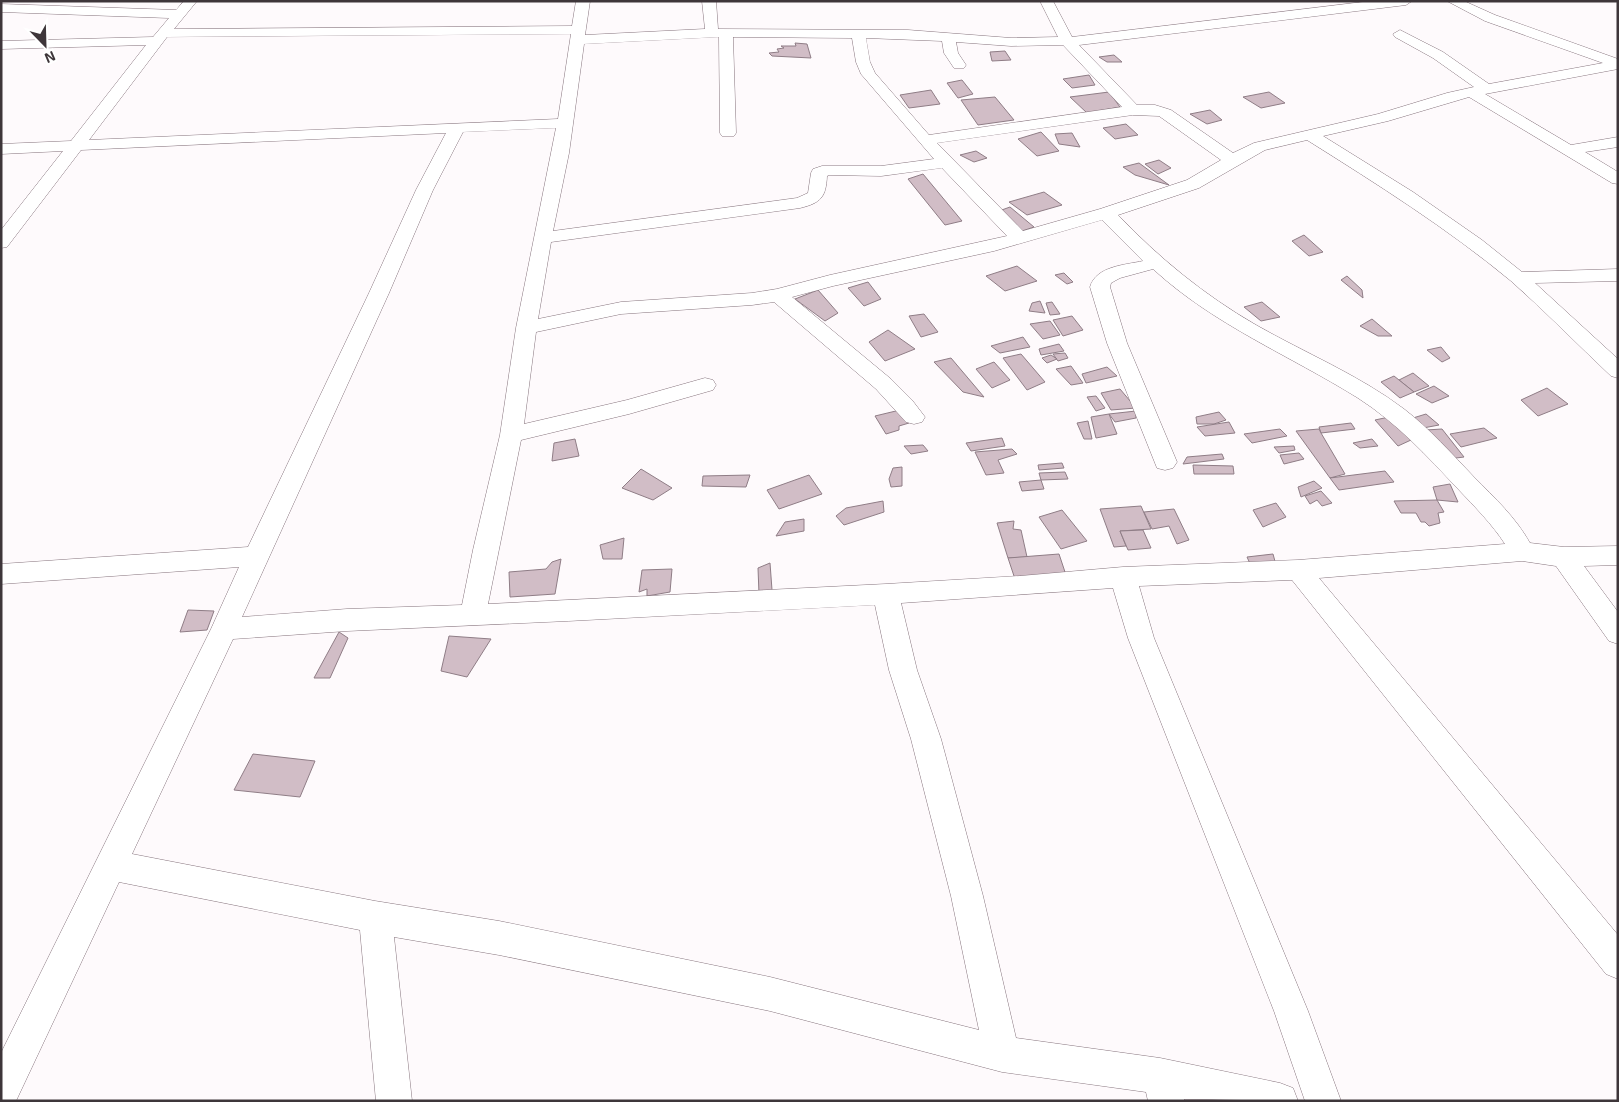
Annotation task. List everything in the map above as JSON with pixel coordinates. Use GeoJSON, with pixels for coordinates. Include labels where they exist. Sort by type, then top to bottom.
{"type":"FeatureCollection","features":[{"type":"Feature","properties":{"kind":"street"},"geometry":{"type":"LineString","coordinates":[[1,243],[160,37],[191,1]]}},
{"type":"Feature","properties":{"kind":"street"},"geometry":{"type":"LineString","coordinates":[[473,615],[486,541],[511,435],[526,328],[561,153],[576,35],[583,1]]}},
{"type":"Feature","properties":{"kind":"street"},"geometry":{"type":"LineString","coordinates":[[709,1],[719,34],[728,133]]}},
{"type":"Feature","properties":{"kind":"street"},"geometry":{"type":"LineString","coordinates":[[1046,1],[1058,27],[1068,42],[1133,110]]}},
{"type":"Feature","properties":{"kind":"street"},"geometry":{"type":"LineString","coordinates":[[1,45],[160,37],[719,34],[908,34],[1011,42],[1068,42],[1302,14],[1352,4],[1406,1]]}},
{"type":"Feature","properties":{"kind":"street"},"geometry":{"type":"LineString","coordinates":[[1453,1],[1490,18],[1618,64]]}},
{"type":"Feature","properties":{"kind":"street"},"geometry":{"type":"LineString","coordinates":[[1280,4],[1302,14]]}},
{"type":"Feature","properties":{"kind":"street"},"geometry":{"type":"LineString","coordinates":[[1,8],[180,14]]}},
{"type":"Feature","properties":{"kind":"street"},"geometry":{"type":"LineString","coordinates":[[858,34],[862,62],[868,74],[925,140],[1019,238]]}},
{"type":"Feature","properties":{"kind":"street"},"geometry":{"type":"LineString","coordinates":[[1400,34],[1438,55],[1479,91],[1569,150],[1618,179]]}},
{"type":"Feature","properties":{"kind":"street"},"geometry":{"type":"LineString","coordinates":[[948,37],[951,53],[959,66]]}},
{"type":"Feature","properties":{"kind":"street"},"geometry":{"type":"LineString","coordinates":[[526,328],[621,308],[752,299],[778,295],[1019,238],[1106,213],[1193,184],[1232,160],[1260,146],[1310,135],[1479,91],[1618,64]]}},
{"type":"Feature","properties":{"kind":"street"},"geometry":{"type":"LineString","coordinates":[[925,140],[1133,110],[1156,110],[1166,113],[1232,160]]}},
{"type":"Feature","properties":{"kind":"street"},"geometry":{"type":"LineString","coordinates":[[1,149],[564,123]]}},
{"type":"Feature","properties":{"kind":"street"},"geometry":{"type":"LineString","coordinates":[[1,1093],[224,629],[255,556],[380,291],[427,180],[457,129]]}},
{"type":"Feature","properties":{"kind":"street"},"geometry":{"type":"LineString","coordinates":[[1310,135],[1443,220],[1518,278],[1618,371]]}},
{"type":"Feature","properties":{"kind":"street"},"geometry":{"type":"LineString","coordinates":[[1569,150],[1618,142]]}},
{"type":"Feature","properties":{"kind":"street"},"geometry":{"type":"LineString","coordinates":[[544,238],[800,203],[813,199],[817,193],[818,173],[828,170],[881,171],[946,162]]}},
{"type":"Feature","properties":{"kind":"street"},"geometry":{"type":"LineString","coordinates":[[1106,213],[1156,263],[1194,295],[1230,319],[1319,366],[1385,406],[1410,426],[1502,523],[1522,552]]}},
{"type":"Feature","properties":{"kind":"street"},"geometry":{"type":"LineString","coordinates":[[1156,263],[1113,274],[1102,280],[1100,286],[1117,343],[1165,462]]}},
{"type":"Feature","properties":{"kind":"street"},"geometry":{"type":"LineString","coordinates":[[1518,278],[1618,275]]}},
{"type":"Feature","properties":{"kind":"street"},"geometry":{"type":"LineString","coordinates":[[778,295],[886,384],[914,417]]}},
{"type":"Feature","properties":{"kind":"street"},"geometry":{"type":"LineString","coordinates":[[511,435],[630,407],[705,385]]}},
{"type":"Feature","properties":{"kind":"street"},"geometry":{"type":"LineString","coordinates":[[224,629],[347,620],[886,594],[1020,586],[1123,577],[1298,570],[1522,552],[1564,557],[1618,555]]}},
{"type":"Feature","properties":{"kind":"street"},"geometry":{"type":"LineString","coordinates":[[1,574],[255,556]]}},
{"type":"Feature","properties":{"kind":"street"},"geometry":{"type":"LineString","coordinates":[[1564,557],[1618,633]]}},
{"type":"Feature","properties":{"kind":"street"},"geometry":{"type":"LineString","coordinates":[[1298,570],[1618,962]]}},
{"type":"Feature","properties":{"kind":"street"},"geometry":{"type":"LineString","coordinates":[[1123,577],[1141,638],[1291,1011],[1323,1101]]}},
{"type":"Feature","properties":{"kind":"street"},"geometry":{"type":"LineString","coordinates":[[886,594],[904,670],[926,739],[967,896],[1002,1054]]}},
{"type":"Feature","properties":{"kind":"street"},"geometry":{"type":"LineString","coordinates":[[110,865],[375,917],[499,938],[770,994],[1002,1054],[1163,1089],[1280,1101]]}},
{"type":"Feature","properties":{"kind":"street"},"geometry":{"type":"LineString","coordinates":[[375,917],[394,1101]]}},
{"type":"Feature","properties":{"kind":"building"},"geometry":{"type":"Polygon","coordinates":[[[795,43],[807,44],[811,58],[772,56],[769,53],[779,52],[777,49],[784,48],[781,46],[796,46],[795,43]]]}},
{"type":"Feature","properties":{"kind":"building"},"geometry":{"type":"Polygon","coordinates":[[[1005,51],[1011,60],[992,61],[990,52],[1005,51]]]}},
{"type":"Feature","properties":{"kind":"building"},"geometry":{"type":"Polygon","coordinates":[[[1114,55],[1122,62],[1107,62],[1099,57],[1114,55]]]}},
{"type":"Feature","properties":{"kind":"building"},"geometry":{"type":"Polygon","coordinates":[[[1089,75],[1095,85],[1072,88],[1063,79],[1089,75]]]}},
{"type":"Feature","properties":{"kind":"building"},"geometry":{"type":"Polygon","coordinates":[[[962,80],[973,94],[958,98],[947,83],[962,80]]]}},
{"type":"Feature","properties":{"kind":"building"},"geometry":{"type":"Polygon","coordinates":[[[931,90],[940,104],[909,108],[900,95],[931,90]]]}},
{"type":"Feature","properties":{"kind":"building"},"geometry":{"type":"Polygon","coordinates":[[[1109,92],[1120,107],[1087,113],[1070,97],[1109,92]]]}},
{"type":"Feature","properties":{"kind":"building"},"geometry":{"type":"Polygon","coordinates":[[[1269,92],[1285,103],[1261,108],[1243,97],[1269,92]]]}},
{"type":"Feature","properties":{"kind":"building"},"geometry":{"type":"Polygon","coordinates":[[[995,97],[1014,120],[978,125],[961,100],[995,97]]]}},
{"type":"Feature","properties":{"kind":"building"},"geometry":{"type":"Polygon","coordinates":[[[1210,110],[1222,120],[1207,124],[1190,114],[1210,110]]]}},
{"type":"Feature","properties":{"kind":"building"},"geometry":{"type":"Polygon","coordinates":[[[1126,124],[1138,135],[1115,139],[1103,128],[1126,124]]]}},
{"type":"Feature","properties":{"kind":"building"},"geometry":{"type":"Polygon","coordinates":[[[1041,132],[1059,151],[1037,156],[1018,139],[1041,132]]]}},
{"type":"Feature","properties":{"kind":"building"},"geometry":{"type":"Polygon","coordinates":[[[1072,133],[1080,147],[1059,144],[1055,134],[1072,133]]]}},
{"type":"Feature","properties":{"kind":"building"},"geometry":{"type":"Polygon","coordinates":[[[976,151],[987,158],[974,162],[960,155],[976,151]]]}},
{"type":"Feature","properties":{"kind":"building"},"geometry":{"type":"Polygon","coordinates":[[[1159,160],[1171,168],[1158,174],[1145,164],[1159,160]]]}},
{"type":"Feature","properties":{"kind":"building"},"geometry":{"type":"Polygon","coordinates":[[[1139,163],[1169,185],[1135,175],[1123,167],[1139,163]]]}},
{"type":"Feature","properties":{"kind":"building"},"geometry":{"type":"Polygon","coordinates":[[[923,174],[962,221],[945,225],[908,179],[923,174]]]}},
{"type":"Feature","properties":{"kind":"building"},"geometry":{"type":"Polygon","coordinates":[[[1044,192],[1062,205],[1027,215],[1009,202],[1044,192]]]}},
{"type":"Feature","properties":{"kind":"building"},"geometry":{"type":"Polygon","coordinates":[[[1010,207],[1034,227],[1019,232],[999,211],[1010,207]]]}},
{"type":"Feature","properties":{"kind":"building"},"geometry":{"type":"Polygon","coordinates":[[[1304,235],[1323,252],[1309,256],[1292,241],[1304,235]]]}},
{"type":"Feature","properties":{"kind":"building"},"geometry":{"type":"Polygon","coordinates":[[[1017,266],[1037,281],[1005,291],[986,276],[1017,266]]]}},
{"type":"Feature","properties":{"kind":"building"},"geometry":{"type":"Polygon","coordinates":[[[1064,273],[1073,282],[1067,284],[1055,275],[1064,273]]]}},
{"type":"Feature","properties":{"kind":"building"},"geometry":{"type":"Polygon","coordinates":[[[1347,276],[1362,290],[1363,298],[1341,280],[1347,276]]]}},
{"type":"Feature","properties":{"kind":"building"},"geometry":{"type":"Polygon","coordinates":[[[868,282],[881,299],[864,306],[848,288],[868,282]]]}},
{"type":"Feature","properties":{"kind":"building"},"geometry":{"type":"Polygon","coordinates":[[[818,290],[838,313],[825,321],[795,299],[818,290]]]}},
{"type":"Feature","properties":{"kind":"building"},"geometry":{"type":"Polygon","coordinates":[[[1040,301],[1045,313],[1029,311],[1032,303],[1040,301]]]}},
{"type":"Feature","properties":{"kind":"building"},"geometry":{"type":"Polygon","coordinates":[[[1052,302],[1060,314],[1050,315],[1046,303],[1052,302]]]}},
{"type":"Feature","properties":{"kind":"building"},"geometry":{"type":"Polygon","coordinates":[[[1262,302],[1280,317],[1261,321],[1244,307],[1262,302]]]}},
{"type":"Feature","properties":{"kind":"building"},"geometry":{"type":"Polygon","coordinates":[[[924,314],[938,332],[921,337],[909,316],[924,314]]]}},
{"type":"Feature","properties":{"kind":"building"},"geometry":{"type":"Polygon","coordinates":[[[1072,316],[1083,330],[1063,336],[1053,320],[1072,316]]]}},
{"type":"Feature","properties":{"kind":"building"},"geometry":{"type":"Polygon","coordinates":[[[1372,319],[1392,336],[1378,336],[1360,326],[1372,319]]]}},
{"type":"Feature","properties":{"kind":"building"},"geometry":{"type":"Polygon","coordinates":[[[1050,321],[1060,335],[1043,339],[1030,324],[1050,321]]]}},
{"type":"Feature","properties":{"kind":"building"},"geometry":{"type":"Polygon","coordinates":[[[888,330],[915,349],[885,361],[869,342],[888,330]]]}},
{"type":"Feature","properties":{"kind":"building"},"geometry":{"type":"Polygon","coordinates":[[[1023,337],[1030,347],[1000,353],[991,346],[1023,337]]]}},
{"type":"Feature","properties":{"kind":"building"},"geometry":{"type":"Polygon","coordinates":[[[1059,344],[1064,351],[1041,355],[1039,349],[1059,344]]]}},
{"type":"Feature","properties":{"kind":"building"},"geometry":{"type":"Polygon","coordinates":[[[1441,347],[1450,358],[1442,362],[1427,350],[1441,347]]]}},
{"type":"Feature","properties":{"kind":"building"},"geometry":{"type":"Polygon","coordinates":[[[1065,353],[1068,358],[1058,361],[1053,354],[1065,353]]]}},
{"type":"Feature","properties":{"kind":"building"},"geometry":{"type":"Polygon","coordinates":[[[1021,354],[1045,382],[1027,390],[1003,358],[1021,354]]]}},
{"type":"Feature","properties":{"kind":"building"},"geometry":{"type":"Polygon","coordinates":[[[1051,355],[1057,359],[1047,363],[1042,358],[1051,355]]]}},
{"type":"Feature","properties":{"kind":"building"},"geometry":{"type":"Polygon","coordinates":[[[951,358],[984,397],[963,392],[934,362],[951,358]]]}},
{"type":"Feature","properties":{"kind":"building"},"geometry":{"type":"Polygon","coordinates":[[[994,362],[1010,380],[992,388],[976,369],[994,362]]]}},
{"type":"Feature","properties":{"kind":"building"},"geometry":{"type":"Polygon","coordinates":[[[1071,366],[1083,383],[1071,385],[1056,369],[1071,366]]]}},
{"type":"Feature","properties":{"kind":"building"},"geometry":{"type":"Polygon","coordinates":[[[1107,367],[1117,376],[1086,383],[1082,374],[1107,367]]]}},
{"type":"Feature","properties":{"kind":"building"},"geometry":{"type":"Polygon","coordinates":[[[1413,373],[1429,386],[1414,392],[1399,380],[1413,373]]]}},
{"type":"Feature","properties":{"kind":"building"},"geometry":{"type":"Polygon","coordinates":[[[1394,376],[1414,392],[1400,398],[1381,382],[1394,376]]]}},
{"type":"Feature","properties":{"kind":"building"},"geometry":{"type":"Polygon","coordinates":[[[1434,386],[1449,396],[1432,403],[1416,394],[1434,386]]]}},
{"type":"Feature","properties":{"kind":"building"},"geometry":{"type":"Polygon","coordinates":[[[1547,388],[1568,404],[1538,416],[1521,400],[1547,388]]]}},
{"type":"Feature","properties":{"kind":"building"},"geometry":{"type":"Polygon","coordinates":[[[1120,389],[1136,408],[1111,410],[1101,393],[1120,389]]]}},
{"type":"Feature","properties":{"kind":"building"},"geometry":{"type":"Polygon","coordinates":[[[1096,396],[1105,408],[1096,411],[1087,397],[1096,396]]]}},
{"type":"Feature","properties":{"kind":"building"},"geometry":{"type":"Polygon","coordinates":[[[900,410],[909,423],[899,426],[899,430],[886,434],[875,416],[900,410]]]}},
{"type":"Feature","properties":{"kind":"building"},"geometry":{"type":"Polygon","coordinates":[[[1136,411],[1136,418],[1115,422],[1109,414],[1136,411]]]}},
{"type":"Feature","properties":{"kind":"building"},"geometry":{"type":"Polygon","coordinates":[[[1219,412],[1226,420],[1214,424],[1197,424],[1196,417],[1219,412]]]}},
{"type":"Feature","properties":{"kind":"building"},"geometry":{"type":"Polygon","coordinates":[[[1109,414],[1117,434],[1096,438],[1091,417],[1109,414]]]}},
{"type":"Feature","properties":{"kind":"building"},"geometry":{"type":"Polygon","coordinates":[[[1426,414],[1439,425],[1423,428],[1413,418],[1426,414]]]}},
{"type":"Feature","properties":{"kind":"building"},"geometry":{"type":"Polygon","coordinates":[[[1389,417],[1411,440],[1398,446],[1375,420],[1389,417]]]}},
{"type":"Feature","properties":{"kind":"building"},"geometry":{"type":"Polygon","coordinates":[[[1088,421],[1092,439],[1084,439],[1077,423],[1088,421]]]}},
{"type":"Feature","properties":{"kind":"building"},"geometry":{"type":"Polygon","coordinates":[[[1229,422],[1235,433],[1205,436],[1197,427],[1229,422]]]}},
{"type":"Feature","properties":{"kind":"building"},"geometry":{"type":"Polygon","coordinates":[[[1351,423],[1355,429],[1321,433],[1319,427],[1351,423]]]}},
{"type":"Feature","properties":{"kind":"building"},"geometry":{"type":"Polygon","coordinates":[[[1484,428],[1497,438],[1461,447],[1450,434],[1484,428]]]}},
{"type":"Feature","properties":{"kind":"building"},"geometry":{"type":"Polygon","coordinates":[[[1280,429],[1287,436],[1252,443],[1244,434],[1280,429]]]}},
{"type":"Feature","properties":{"kind":"building"},"geometry":{"type":"Polygon","coordinates":[[[1319,429],[1345,474],[1330,478],[1296,431],[1319,429]]]}},
{"type":"Feature","properties":{"kind":"building"},"geometry":{"type":"Polygon","coordinates":[[[1442,429],[1464,457],[1448,459],[1426,430],[1442,429]]]}},
{"type":"Feature","properties":{"kind":"building"},"geometry":{"type":"Polygon","coordinates":[[[1002,438],[1005,446],[971,451],[966,443],[1002,438]]]}},
{"type":"Feature","properties":{"kind":"building"},"geometry":{"type":"Polygon","coordinates":[[[575,439],[579,456],[552,461],[554,443],[575,439]]]}},
{"type":"Feature","properties":{"kind":"building"},"geometry":{"type":"Polygon","coordinates":[[[1372,439],[1378,446],[1360,448],[1353,443],[1372,439]]]}},
{"type":"Feature","properties":{"kind":"building"},"geometry":{"type":"Polygon","coordinates":[[[923,445],[928,451],[911,454],[904,446],[923,445]]]}},
{"type":"Feature","properties":{"kind":"building"},"geometry":{"type":"Polygon","coordinates":[[[1294,446],[1295,450],[1279,453],[1274,447],[1294,446]]]}},
{"type":"Feature","properties":{"kind":"building"},"geometry":{"type":"Polygon","coordinates":[[[1012,449],[1017,454],[998,460],[1004,473],[986,475],[975,452],[1012,449]]]}},
{"type":"Feature","properties":{"kind":"building"},"geometry":{"type":"Polygon","coordinates":[[[1299,453],[1304,459],[1284,464],[1280,455],[1299,453]]]}},
{"type":"Feature","properties":{"kind":"building"},"geometry":{"type":"Polygon","coordinates":[[[1222,454],[1224,459],[1183,464],[1187,457],[1222,454]]]}},
{"type":"Feature","properties":{"kind":"building"},"geometry":{"type":"Polygon","coordinates":[[[1062,463],[1064,468],[1039,470],[1038,465],[1062,463]]]}},
{"type":"Feature","properties":{"kind":"building"},"geometry":{"type":"Polygon","coordinates":[[[1193,465],[1233,466],[1234,474],[1194,474],[1193,465]]]}},
{"type":"Feature","properties":{"kind":"building"},"geometry":{"type":"Polygon","coordinates":[[[902,467],[902,486],[891,487],[889,479],[893,468],[902,467]]]}},
{"type":"Feature","properties":{"kind":"building"},"geometry":{"type":"Polygon","coordinates":[[[641,469],[672,488],[653,500],[622,488],[641,469]]]}},
{"type":"Feature","properties":{"kind":"building"},"geometry":{"type":"Polygon","coordinates":[[[1385,471],[1394,482],[1339,490],[1330,478],[1385,471]]]}},
{"type":"Feature","properties":{"kind":"building"},"geometry":{"type":"Polygon","coordinates":[[[1065,472],[1068,479],[1041,480],[1039,473],[1065,472]]]}},
{"type":"Feature","properties":{"kind":"building"},"geometry":{"type":"Polygon","coordinates":[[[750,475],[746,487],[702,486],[703,476],[750,475]]]}},
{"type":"Feature","properties":{"kind":"building"},"geometry":{"type":"Polygon","coordinates":[[[809,475],[822,494],[779,509],[767,490],[809,475]]]}},
{"type":"Feature","properties":{"kind":"building"},"geometry":{"type":"Polygon","coordinates":[[[1041,480],[1044,489],[1022,491],[1019,482],[1041,480]]]}},
{"type":"Feature","properties":{"kind":"building"},"geometry":{"type":"Polygon","coordinates":[[[1314,481],[1322,488],[1301,497],[1298,487],[1314,481]]]}},
{"type":"Feature","properties":{"kind":"building"},"geometry":{"type":"Polygon","coordinates":[[[1450,484],[1458,502],[1437,500],[1433,487],[1450,484]]]}},
{"type":"Feature","properties":{"kind":"building"},"geometry":{"type":"Polygon","coordinates":[[[1321,491],[1332,503],[1322,506],[1317,500],[1310,504],[1305,496],[1321,491]]]}},
{"type":"Feature","properties":{"kind":"building"},"geometry":{"type":"Polygon","coordinates":[[[1437,500],[1444,512],[1438,513],[1440,523],[1429,526],[1425,522],[1421,522],[1416,513],[1401,513],[1394,501],[1437,500]]]}},
{"type":"Feature","properties":{"kind":"building"},"geometry":{"type":"Polygon","coordinates":[[[883,501],[884,512],[844,525],[836,516],[846,508],[883,501]]]}},
{"type":"Feature","properties":{"kind":"building"},"geometry":{"type":"Polygon","coordinates":[[[1276,503],[1286,517],[1263,527],[1253,510],[1276,503]]]}},
{"type":"Feature","properties":{"kind":"building"},"geometry":{"type":"Polygon","coordinates":[[[1141,506],[1151,529],[1120,531],[1126,546],[1114,547],[1100,509],[1141,506]]]}},
{"type":"Feature","properties":{"kind":"building"},"geometry":{"type":"Polygon","coordinates":[[[1174,509],[1189,540],[1177,544],[1169,526],[1152,529],[1144,512],[1174,509]]]}},
{"type":"Feature","properties":{"kind":"building"},"geometry":{"type":"Polygon","coordinates":[[[1062,510],[1087,541],[1061,549],[1039,517],[1062,510]]]}},
{"type":"Feature","properties":{"kind":"building"},"geometry":{"type":"Polygon","coordinates":[[[804,519],[804,531],[776,536],[785,522],[804,519]]]}},
{"type":"Feature","properties":{"kind":"building"},"geometry":{"type":"Polygon","coordinates":[[[1014,521],[1013,529],[1021,530],[1027,557],[1008,558],[997,523],[1014,521]]]}},
{"type":"Feature","properties":{"kind":"building"},"geometry":{"type":"Polygon","coordinates":[[[1143,530],[1151,548],[1128,550],[1120,531],[1143,530]]]}},
{"type":"Feature","properties":{"kind":"building"},"geometry":{"type":"Polygon","coordinates":[[[624,538],[622,559],[603,559],[600,545],[624,538]]]}},
{"type":"Feature","properties":{"kind":"building"},"geometry":{"type":"Polygon","coordinates":[[[1059,554],[1066,575],[1015,579],[1008,558],[1059,554]]]}},
{"type":"Feature","properties":{"kind":"building"},"geometry":{"type":"Polygon","coordinates":[[[1273,554],[1276,565],[1252,568],[1247,557],[1273,554]]]}},
{"type":"Feature","properties":{"kind":"building"},"geometry":{"type":"Polygon","coordinates":[[[561,559],[555,594],[510,597],[509,572],[546,569],[552,562],[561,559]]]}},
{"type":"Feature","properties":{"kind":"building"},"geometry":{"type":"Polygon","coordinates":[[[770,563],[772,590],[759,594],[758,568],[770,563]]]}},
{"type":"Feature","properties":{"kind":"building"},"geometry":{"type":"Polygon","coordinates":[[[672,569],[670,592],[647,596],[647,589],[639,592],[642,570],[672,569]]]}},
{"type":"Feature","properties":{"kind":"building"},"geometry":{"type":"Polygon","coordinates":[[[188,610],[214,611],[207,630],[180,632],[188,610]]]}},
{"type":"Feature","properties":{"kind":"building"},"geometry":{"type":"Polygon","coordinates":[[[339,632],[348,638],[330,678],[314,678],[339,632]]]}},
{"type":"Feature","properties":{"kind":"building"},"geometry":{"type":"Polygon","coordinates":[[[449,636],[491,639],[467,677],[441,671],[449,636]]]}},
{"type":"Feature","properties":{"kind":"building"},"geometry":{"type":"Polygon","coordinates":[[[253,754],[315,761],[300,797],[234,790],[253,754]]]}}]}
